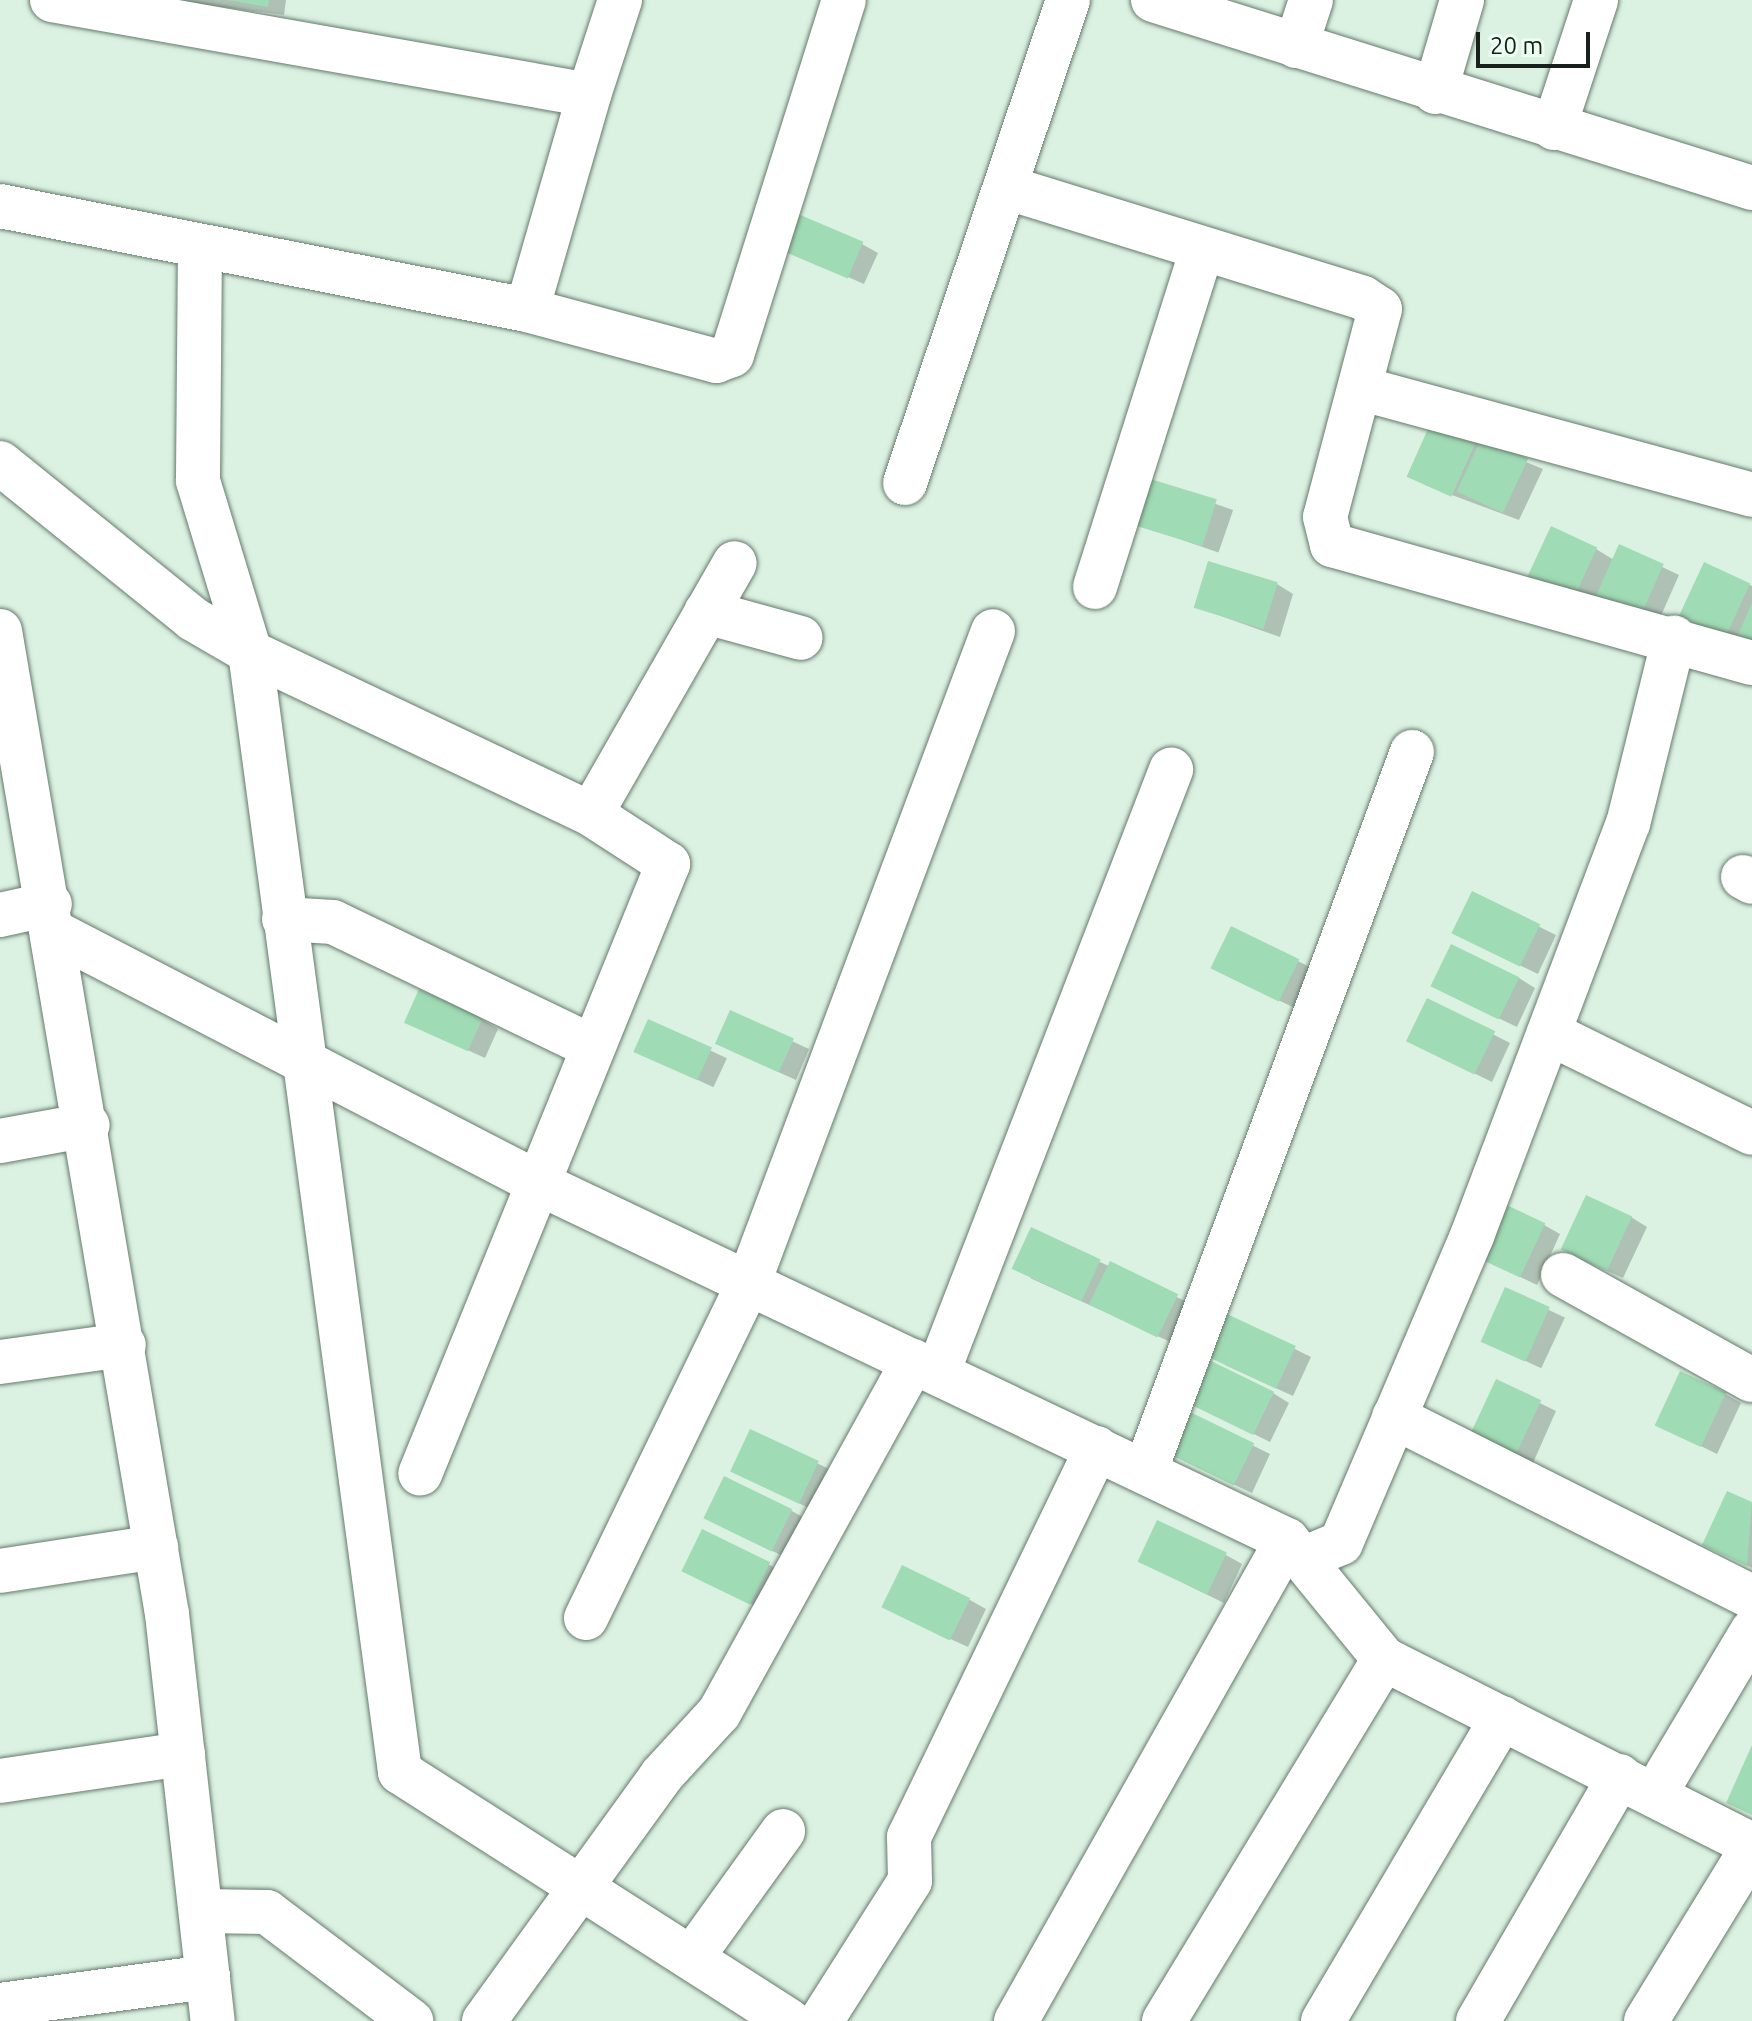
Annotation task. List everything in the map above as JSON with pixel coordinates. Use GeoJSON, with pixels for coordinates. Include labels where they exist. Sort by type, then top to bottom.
{"type":"FeatureCollection","features":[{"type":"Feature","properties":{"kind":"street"},"geometry":{"type":"LineString","coordinates":[[52,0],[589,95]]}},
{"type":"Feature","properties":{"kind":"street"},"geometry":{"type":"LineString","coordinates":[[527,310],[620,0]]}},
{"type":"Feature","properties":{"kind":"street"},"geometry":{"type":"LineString","coordinates":[[0,206],[527,310],[716,361],[732,355],[844,0]]}},
{"type":"Feature","properties":{"kind":"street"},"geometry":{"type":"LineString","coordinates":[[905,483],[1068,0]]}},
{"type":"Feature","properties":{"kind":"street"},"geometry":{"type":"LineString","coordinates":[[1296,46],[1311,0]]}},
{"type":"Feature","properties":{"kind":"street"},"geometry":{"type":"LineString","coordinates":[[1435,92],[1462,0]]}},
{"type":"Feature","properties":{"kind":"street"},"geometry":{"type":"LineString","coordinates":[[1554,128],[1596,0]]}},
{"type":"Feature","properties":{"kind":"street"},"geometry":{"type":"LineString","coordinates":[[1166,2],[1435,92],[1752,188]]}},
{"type":"Feature","properties":{"kind":"street"},"geometry":{"type":"LineString","coordinates":[[1005,187],[1201,253],[1373,302],[1381,318],[1325,517],[1332,545],[1674,638],[1752,663]]}},
{"type":"Feature","properties":{"kind":"street"},"geometry":{"type":"LineString","coordinates":[[200,247],[198,481],[250,652],[302,1061],[400,1772],[693,1956],[789,2021]]}},
{"type":"Feature","properties":{"kind":"street"},"geometry":{"type":"LineString","coordinates":[[1095,587],[1201,253]]}},
{"type":"Feature","properties":{"kind":"street"},"geometry":{"type":"LineString","coordinates":[[1363,389],[1752,495]]}},
{"type":"Feature","properties":{"kind":"street"},"geometry":{"type":"LineString","coordinates":[[0,463],[193,619],[250,652],[591,814],[668,864],[420,1474]]}},
{"type":"Feature","properties":{"kind":"street"},"geometry":{"type":"LineString","coordinates":[[591,814],[735,563]]}},
{"type":"Feature","properties":{"kind":"street"},"geometry":{"type":"LineString","coordinates":[[706,612],[801,638]]}},
{"type":"Feature","properties":{"kind":"street"},"geometry":{"type":"LineString","coordinates":[[0,631],[8,718],[53,918],[156,1547],[213,2021]]}},
{"type":"Feature","properties":{"kind":"street"},"geometry":{"type":"LineString","coordinates":[[586,1618],[749,1282],[993,631]]}},
{"type":"Feature","properties":{"kind":"street"},"geometry":{"type":"LineString","coordinates":[[1295,1550],[1341,1543],[1394,1417],[1549,1033],[1628,824],[1674,638]]}},
{"type":"Feature","properties":{"kind":"street"},"geometry":{"type":"LineString","coordinates":[[1145,1472],[1412,752]]}},
{"type":"Feature","properties":{"kind":"street"},"geometry":{"type":"LineString","coordinates":[[484,2021],[582,1885],[719,1713],[926,1367],[1171,770]]}},
{"type":"Feature","properties":{"kind":"street"},"geometry":{"type":"LineString","coordinates":[[0,915],[53,918],[302,1061],[540,1184],[1097,1448],[1295,1550],[1384,1659],[1752,1846],[1646,2021]]}},
{"type":"Feature","properties":{"kind":"street"},"geometry":{"type":"LineString","coordinates":[[284,919],[333,922],[593,1047]]}},
{"type":"Feature","properties":{"kind":"street"},"geometry":{"type":"LineString","coordinates":[[1549,1033],[1752,1133]]}},
{"type":"Feature","properties":{"kind":"street"},"geometry":{"type":"LineString","coordinates":[[0,1141],[88,1125]]}},
{"type":"Feature","properties":{"kind":"street"},"geometry":{"type":"LineString","coordinates":[[1563,1275],[1752,1380]]}},
{"type":"Feature","properties":{"kind":"street"},"geometry":{"type":"LineString","coordinates":[[0,1362],[124,1345]]}},
{"type":"Feature","properties":{"kind":"street"},"geometry":{"type":"LineString","coordinates":[[1394,1417],[1752,1597]]}},
{"type":"Feature","properties":{"kind":"street"},"geometry":{"type":"LineString","coordinates":[[821,2021],[910,1881],[909,1837],[1097,1448]]}},
{"type":"Feature","properties":{"kind":"street"},"geometry":{"type":"LineString","coordinates":[[0,1571],[156,1547]]}},
{"type":"Feature","properties":{"kind":"street"},"geometry":{"type":"LineString","coordinates":[[1016,2021],[1295,1550]]}},
{"type":"Feature","properties":{"kind":"street"},"geometry":{"type":"LineString","coordinates":[[1478,2021],[1637,1785],[1752,1631]]}},
{"type":"Feature","properties":{"kind":"street"},"geometry":{"type":"LineString","coordinates":[[1164,2021],[1384,1659]]}},
{"type":"Feature","properties":{"kind":"street"},"geometry":{"type":"LineString","coordinates":[[1323,2021],[1502,1718]]}},
{"type":"Feature","properties":{"kind":"street"},"geometry":{"type":"LineString","coordinates":[[0,1781],[183,1754]]}},
{"type":"Feature","properties":{"kind":"street"},"geometry":{"type":"LineString","coordinates":[[693,1956],[783,1831]]}},
{"type":"Feature","properties":{"kind":"street"},"geometry":{"type":"LineString","coordinates":[[201,1911],[267,1912],[411,2021]]}},
{"type":"Feature","properties":{"kind":"street"},"geometry":{"type":"LineString","coordinates":[[0,2005],[208,1977]]}},
{"type":"Feature","properties":{"kind":"building"},"geometry":{"type":"Polygon","coordinates":[[[227,0],[269,0],[268,7],[227,0]]]}},
{"type":"Feature","properties":{"kind":"building"},"geometry":{"type":"Polygon","coordinates":[[[798,214],[863,242],[848,279],[782,251],[798,214]]]}},
{"type":"Feature","properties":{"kind":"building"},"geometry":{"type":"Polygon","coordinates":[[[1431,422],[1476,442],[1451,497],[1407,477],[1431,422]]]}},
{"type":"Feature","properties":{"kind":"building"},"geometry":{"type":"Polygon","coordinates":[[[1482,437],[1528,459],[1503,513],[1457,491],[1482,437]]]}},
{"type":"Feature","properties":{"kind":"building"},"geometry":{"type":"Polygon","coordinates":[[[1147,478],[1217,499],[1202,546],[1133,525],[1147,478]]]}},
{"type":"Feature","properties":{"kind":"building"},"geometry":{"type":"Polygon","coordinates":[[[1551,526],[1597,548],[1571,603],[1525,581],[1551,526]]]}},
{"type":"Feature","properties":{"kind":"building"},"geometry":{"type":"Polygon","coordinates":[[[1619,544],[1664,564],[1639,619],[1595,599],[1619,544]]]}},
{"type":"Feature","properties":{"kind":"building"},"geometry":{"type":"Polygon","coordinates":[[[1208,561],[1278,582],[1263,629],[1194,608],[1208,561]]]}},
{"type":"Feature","properties":{"kind":"building"},"geometry":{"type":"Polygon","coordinates":[[[1704,562],[1750,584],[1725,638],[1679,616],[1704,562]]]}},
{"type":"Feature","properties":{"kind":"building"},"geometry":{"type":"Polygon","coordinates":[[[1752,603],[1752,646],[1736,639],[1752,603]]]}},
{"type":"Feature","properties":{"kind":"building"},"geometry":{"type":"Polygon","coordinates":[[[1472,891],[1540,924],[1520,967],[1451,933],[1472,891]]]}},
{"type":"Feature","properties":{"kind":"building"},"geometry":{"type":"Polygon","coordinates":[[[1231,926],[1299,959],[1279,1002],[1210,968],[1231,926]]]}},
{"type":"Feature","properties":{"kind":"building"},"geometry":{"type":"Polygon","coordinates":[[[1451,944],[1519,977],[1499,1020],[1430,986],[1451,944]]]}},
{"type":"Feature","properties":{"kind":"building"},"geometry":{"type":"Polygon","coordinates":[[[419,989],[483,1017],[468,1051],[404,1023],[419,989]]]}},
{"type":"Feature","properties":{"kind":"building"},"geometry":{"type":"Polygon","coordinates":[[[1427,998],[1495,1031],[1474,1074],[1406,1041],[1427,998]]]}},
{"type":"Feature","properties":{"kind":"building"},"geometry":{"type":"Polygon","coordinates":[[[730,1010],[794,1038],[779,1072],[715,1044],[730,1010]]]}},
{"type":"Feature","properties":{"kind":"building"},"geometry":{"type":"Polygon","coordinates":[[[648,1019],[712,1047],[697,1080],[633,1052],[648,1019]]]}},
{"type":"Feature","properties":{"kind":"building"},"geometry":{"type":"Polygon","coordinates":[[[1586,1195],[1632,1217],[1607,1271],[1561,1249],[1586,1195]]]}},
{"type":"Feature","properties":{"kind":"building"},"geometry":{"type":"Polygon","coordinates":[[[1500,1202],[1545,1223],[1520,1278],[1475,1256],[1500,1202]]]}},
{"type":"Feature","properties":{"kind":"building"},"geometry":{"type":"Polygon","coordinates":[[[1031,1227],[1101,1260],[1081,1301],[1012,1269],[1031,1227]]]}},
{"type":"Feature","properties":{"kind":"building"},"geometry":{"type":"Polygon","coordinates":[[[1110,1261],[1178,1294],[1157,1337],[1089,1304],[1110,1261]]]}},
{"type":"Feature","properties":{"kind":"building"},"geometry":{"type":"Polygon","coordinates":[[[1505,1287],[1550,1307],[1525,1362],[1481,1342],[1505,1287]]]}},
{"type":"Feature","properties":{"kind":"building"},"geometry":{"type":"Polygon","coordinates":[[[1227,1314],[1296,1346],[1276,1389],[1207,1357],[1227,1314]]]}},
{"type":"Feature","properties":{"kind":"building"},"geometry":{"type":"Polygon","coordinates":[[[1205,1358],[1274,1392],[1253,1435],[1184,1401],[1205,1358]]]}},
{"type":"Feature","properties":{"kind":"building"},"geometry":{"type":"Polygon","coordinates":[[[1680,1371],[1726,1393],[1701,1447],[1655,1425],[1680,1371]]]}},
{"type":"Feature","properties":{"kind":"building"},"geometry":{"type":"Polygon","coordinates":[[[1496,1379],[1541,1400],[1516,1455],[1470,1434],[1496,1379]]]}},
{"type":"Feature","properties":{"kind":"building"},"geometry":{"type":"Polygon","coordinates":[[[1186,1410],[1254,1443],[1234,1486],[1165,1452],[1186,1410]]]}},
{"type":"Feature","properties":{"kind":"building"},"geometry":{"type":"Polygon","coordinates":[[[750,1429],[819,1461],[799,1504],[730,1472],[750,1429]]]}},
{"type":"Feature","properties":{"kind":"building"},"geometry":{"type":"Polygon","coordinates":[[[724,1476],[792,1509],[772,1552],[703,1518],[724,1476]]]}},
{"type":"Feature","properties":{"kind":"building"},"geometry":{"type":"Polygon","coordinates":[[[1727,1491],[1752,1502],[1747,1566],[1702,1545],[1727,1491]]]}},
{"type":"Feature","properties":{"kind":"building"},"geometry":{"type":"Polygon","coordinates":[[[1157,1520],[1227,1553],[1207,1594],[1138,1562],[1157,1520]]]}},
{"type":"Feature","properties":{"kind":"building"},"geometry":{"type":"Polygon","coordinates":[[[702,1529],[770,1562],[750,1605],[681,1571],[702,1529]]]}},
{"type":"Feature","properties":{"kind":"building"},"geometry":{"type":"Polygon","coordinates":[[[902,1565],[970,1598],[950,1641],[881,1607],[902,1565]]]}},
{"type":"Feature","properties":{"kind":"building"},"geometry":{"type":"Polygon","coordinates":[[[1752,1745],[1752,1815],[1726,1803],[1752,1745]]]}}]}
